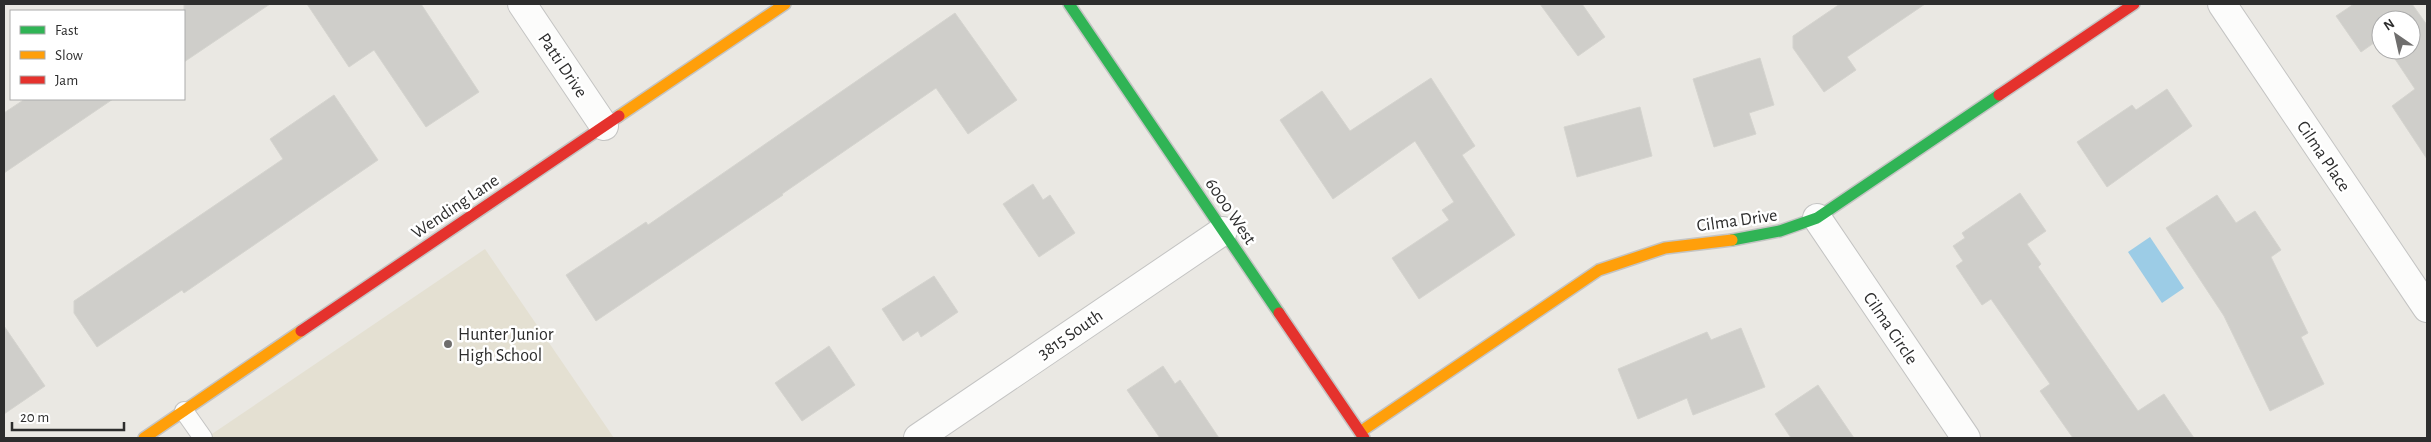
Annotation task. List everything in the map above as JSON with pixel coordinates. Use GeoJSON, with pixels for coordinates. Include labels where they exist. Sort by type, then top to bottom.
{"type":"FeatureCollection","features":[{"type":"Feature","properties":{"kind":"street","name":"Patti Drive"},"geometry":{"type":"LineString","coordinates":[[522,4],[604,126]]}},
{"type":"Feature","properties":{"kind":"street","name":"Wending Lane"},"geometry":{"type":"LineString","coordinates":[[144,438],[785,4]]}},
{"type":"Feature","properties":{"kind":"street","name":"6000 West"},"geometry":{"type":"LineString","coordinates":[[1069,4],[1362,435]]}},
{"type":"Feature","properties":{"kind":"street","name":"Cilma Drive"},"geometry":{"type":"LineString","coordinates":[[1362,435],[1599,270],[1644,253],[1674,246],[1768,236],[1790,230],[1817,218],[2134,4]]}},
{"type":"Feature","properties":{"kind":"street","name":"Cilma Place"},"geometry":{"type":"LineString","coordinates":[[2222,4],[2427,308]]}},
{"type":"Feature","properties":{"kind":"street","name":"Cilma Circle"},"geometry":{"type":"LineString","coordinates":[[1817,218],[1966,438]]}},
{"type":"Feature","properties":{"kind":"street","name":"3815 South"},"geometry":{"type":"LineString","coordinates":[[918,438],[1223,231]]}},
{"type":"Feature","properties":{"kind":"lane"},"geometry":{"type":"LineString","coordinates":[[184,411],[203,438]]}},
{"type":"Feature","properties":{"kind":"shaded area","name":"Hunter Junior High School"},"geometry":{"type":"Polygon","coordinates":[[[485,249],[614,438],[206,438],[485,249]]]}},
{"type":"Feature","properties":{"kind":"water"},"geometry":{"type":"Polygon","coordinates":[[[2150,237],[2184,288],[2162,303],[2128,252],[2150,237]]]}},
{"type":"Feature","properties":{"kind":"building"},"geometry":{"type":"Polygon","coordinates":[[[184,4],[270,4],[185,61],[184,4]]]}},
{"type":"Feature","properties":{"kind":"building"},"geometry":{"type":"Polygon","coordinates":[[[307,4],[421,4],[479,92],[426,127],[374,50],[349,67],[307,4]]]}},
{"type":"Feature","properties":{"kind":"building"},"geometry":{"type":"Polygon","coordinates":[[[1540,4],[1582,4],[1605,37],[1578,56],[1540,4]]]}},
{"type":"Feature","properties":{"kind":"building"},"geometry":{"type":"Polygon","coordinates":[[[1840,4],[1925,4],[1847,57],[1856,70],[1824,92],[1793,48],[1793,36],[1840,4]]]}},
{"type":"Feature","properties":{"kind":"building"},"geometry":{"type":"Polygon","coordinates":[[[2354,4],[2412,4],[2416,10],[2371,10],[2371,45],[2361,52],[2336,16],[2354,4]]]}},
{"type":"Feature","properties":{"kind":"building"},"geometry":{"type":"Polygon","coordinates":[[[955,13],[1017,100],[968,134],[936,88],[783,195],[596,321],[566,275],[646,222],[648,225],[955,13]]]}},
{"type":"Feature","properties":{"kind":"building"},"geometry":{"type":"Polygon","coordinates":[[[2421,17],[2427,25],[2427,159],[2392,106],[2415,89],[2396,60],[2421,60],[2421,17]]]}},
{"type":"Feature","properties":{"kind":"building"},"geometry":{"type":"Polygon","coordinates":[[[1760,58],[1774,105],[1749,113],[1756,134],[1714,147],[1693,79],[1760,58]]]}},
{"type":"Feature","properties":{"kind":"building"},"geometry":{"type":"Polygon","coordinates":[[[1431,78],[1475,146],[1462,155],[1515,235],[1419,299],[1392,258],[1449,220],[1442,210],[1454,202],[1415,141],[1333,199],[1280,120],[1322,91],[1350,131],[1431,78]]]}},
{"type":"Feature","properties":{"kind":"building"},"geometry":{"type":"Polygon","coordinates":[[[2167,89],[2192,126],[2107,187],[2077,142],[2132,105],[2136,110],[2167,89]]]}},
{"type":"Feature","properties":{"kind":"building"},"geometry":{"type":"Polygon","coordinates":[[[334,95],[378,160],[184,293],[182,290],[97,347],[74,313],[74,301],[283,159],[270,139],[334,95]]]}},
{"type":"Feature","properties":{"kind":"building"},"geometry":{"type":"Polygon","coordinates":[[[24,100],[112,100],[4,173],[4,113],[24,100]]]}},
{"type":"Feature","properties":{"kind":"building"},"geometry":{"type":"Polygon","coordinates":[[[1640,107],[1652,156],[1577,177],[1564,127],[1640,107]]]}},
{"type":"Feature","properties":{"kind":"building"},"geometry":{"type":"Polygon","coordinates":[[[1033,184],[1043,200],[1050,195],[1075,233],[1039,257],[1003,204],[1033,184]]]}},
{"type":"Feature","properties":{"kind":"building"},"geometry":{"type":"Polygon","coordinates":[[[2020,193],[2046,231],[2027,244],[2041,264],[2038,267],[2138,411],[2164,394],[2194,438],[2073,438],[2040,391],[2050,384],[1991,299],[1982,305],[1956,266],[1963,261],[1953,246],[1965,238],[1962,233],[2020,193]]]}},
{"type":"Feature","properties":{"kind":"building"},"geometry":{"type":"Polygon","coordinates":[[[2217,195],[2236,223],[2255,211],[2281,250],[2271,257],[2308,333],[2301,337],[2324,384],[2270,411],[2224,316],[2166,228],[2217,195]]]}},
{"type":"Feature","properties":{"kind":"building"},"geometry":{"type":"Polygon","coordinates":[[[934,276],[958,312],[921,337],[918,331],[903,341],[882,309],[934,276]]]}},
{"type":"Feature","properties":{"kind":"building"},"geometry":{"type":"Polygon","coordinates":[[[4,326],[45,386],[4,414],[4,326]]]}},
{"type":"Feature","properties":{"kind":"building"},"geometry":{"type":"Polygon","coordinates":[[[1741,328],[1765,387],[1693,415],[1687,398],[1638,419],[1618,369],[1707,332],[1711,340],[1741,328]]]}},
{"type":"Feature","properties":{"kind":"building"},"geometry":{"type":"Polygon","coordinates":[[[829,346],[855,385],[802,421],[775,383],[829,346]]]}},
{"type":"Feature","properties":{"kind":"building"},"geometry":{"type":"Polygon","coordinates":[[[1163,366],[1175,384],[1180,380],[1219,438],[1160,438],[1127,390],[1163,366]]]}},
{"type":"Feature","properties":{"kind":"building"},"geometry":{"type":"Polygon","coordinates":[[[1818,385],[1854,438],[1791,438],[1775,414],[1818,385]]]}},
{"type":"Feature","properties":{"kind":"traffic: fast"},"geometry":{"type":"LineString","coordinates":[[1069,4],[1279,313]]}},
{"type":"Feature","properties":{"kind":"traffic: fast"},"geometry":{"type":"LineString","coordinates":[[1732,240],[1780,231],[1817,218],[1999,95]]}},
{"type":"Feature","properties":{"kind":"traffic: slow"},"geometry":{"type":"LineString","coordinates":[[619,116],[785,4]]}},
{"type":"Feature","properties":{"kind":"traffic: slow"},"geometry":{"type":"LineString","coordinates":[[1360,432],[1599,270],[1665,248],[1732,240]]}},
{"type":"Feature","properties":{"kind":"traffic: slow"},"geometry":{"type":"LineString","coordinates":[[144,438],[301,331]]}},
{"type":"Feature","properties":{"kind":"traffic: jam"},"geometry":{"type":"LineString","coordinates":[[1999,95],[2134,4]]}},
{"type":"Feature","properties":{"kind":"traffic: jam"},"geometry":{"type":"LineString","coordinates":[[301,331],[619,116]]}},
{"type":"Feature","properties":{"kind":"traffic: jam"},"geometry":{"type":"LineString","coordinates":[[1279,313],[1364,438]]}},
{"type":"Feature","properties":{"kind":"place","name":"Hunter Junior High School"},"geometry":{"type":"Point","coordinates":[448,344]}}]}
